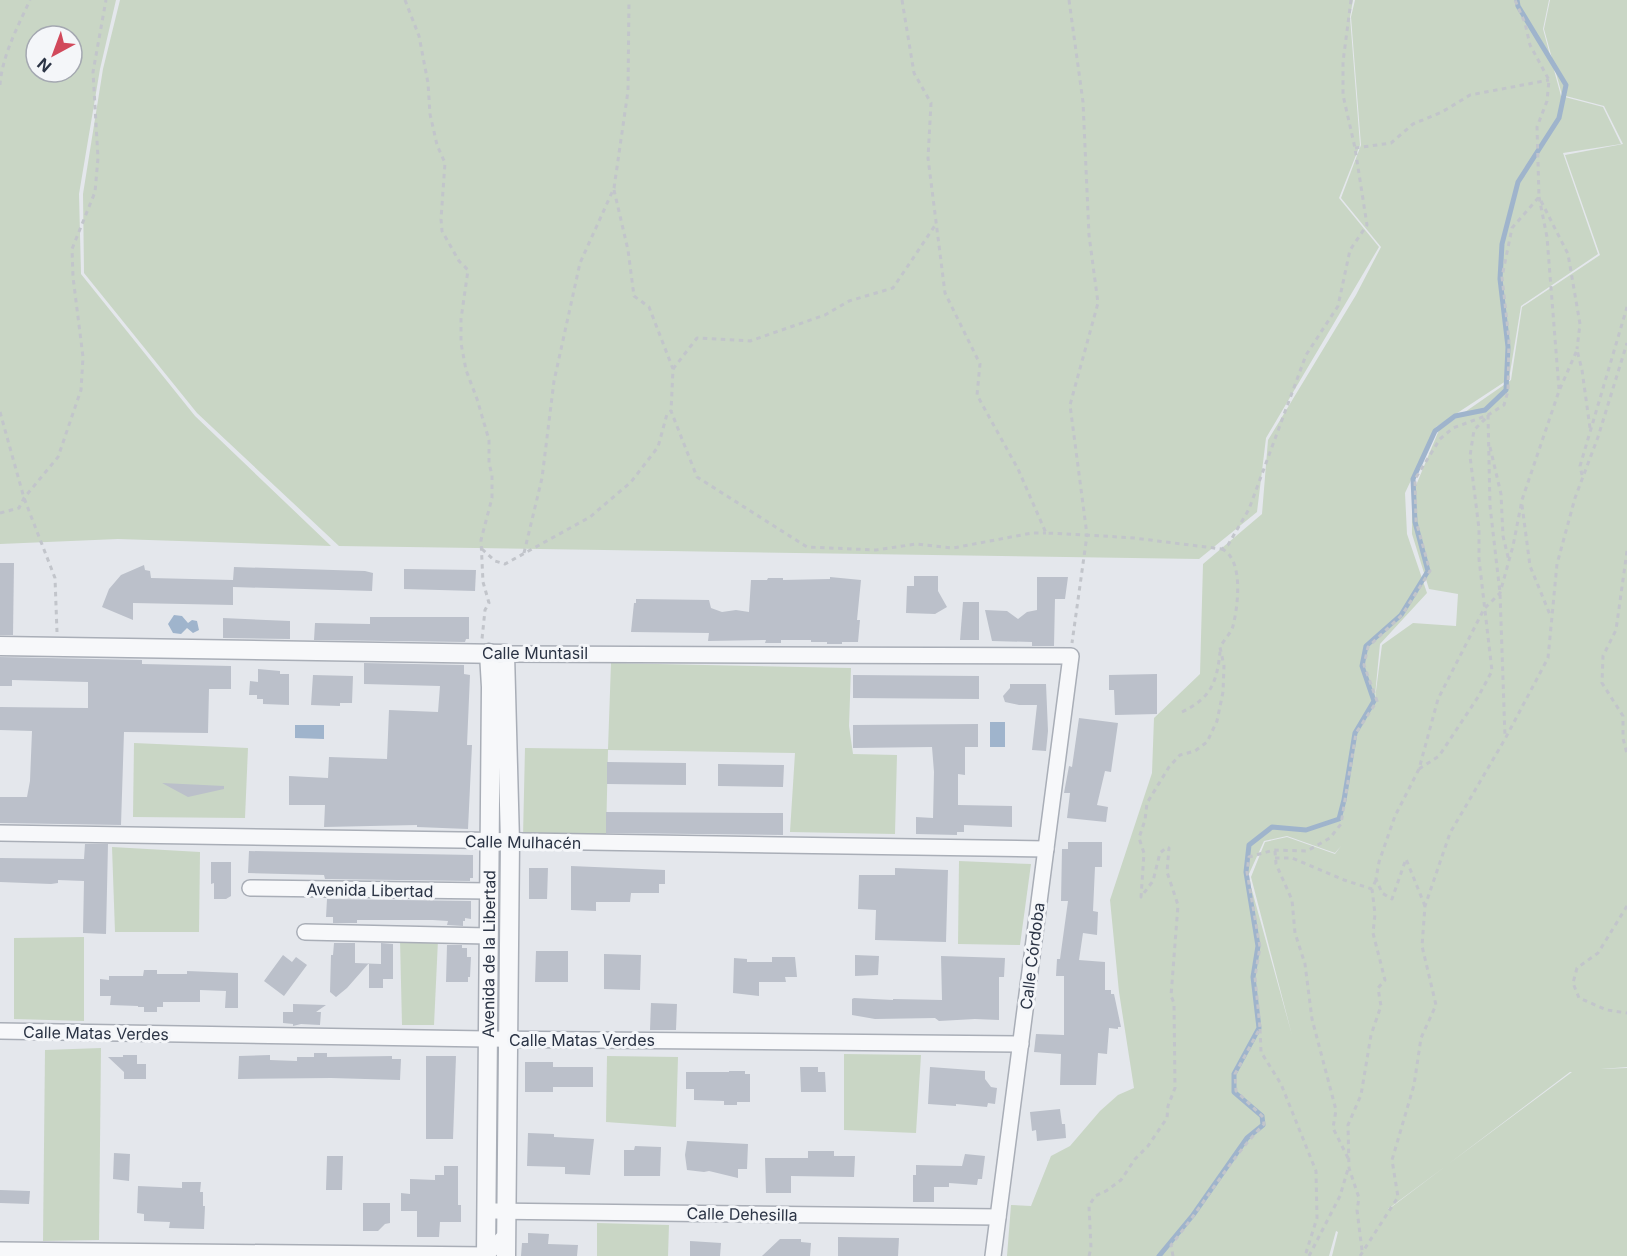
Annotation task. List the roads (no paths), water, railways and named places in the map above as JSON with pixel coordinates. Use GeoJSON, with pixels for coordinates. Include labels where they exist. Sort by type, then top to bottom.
{"type":"FeatureCollection","features":[{"type":"Feature","properties":{"kind":"street","name":"Calle Muntasil"},"geometry":{"type":"LineString","coordinates":[[0,646],[492,653],[1071,656]]}},
{"type":"Feature","properties":{"kind":"street","name":"Avenida de la Libertad"},"geometry":{"type":"LineString","coordinates":[[486,1255],[486,1040],[492,653]]}},
{"type":"Feature","properties":{"kind":"street","name":"Avenida de la Libertad"},"geometry":{"type":"LineString","coordinates":[[492,653],[510,842],[506,1256]]}},
{"type":"Feature","properties":{"kind":"street","name":"Calle Córdoba"},"geometry":{"type":"LineString","coordinates":[[993,1256],[1071,656]]}},
{"type":"Feature","properties":{"kind":"street","name":"Calle Mulhacén"},"geometry":{"type":"LineString","coordinates":[[0,833],[1046,849]]}},
{"type":"Feature","properties":{"kind":"street","name":"Avenida Libertad"},"geometry":{"type":"LineString","coordinates":[[250,888],[489,891]]}},
{"type":"Feature","properties":{"kind":"street"},"geometry":{"type":"LineString","coordinates":[[305,932],[488,936]]}},
{"type":"Feature","properties":{"kind":"street","name":"Calle Matas Verdes"},"geometry":{"type":"LineString","coordinates":[[0,1031],[486,1040],[1021,1044]]}},
{"type":"Feature","properties":{"kind":"street","name":"Calle Dehesilla"},"geometry":{"type":"LineString","coordinates":[[486,1211],[998,1217]]}},
{"type":"Feature","properties":{"kind":"street"},"geometry":{"type":"LineString","coordinates":[[0,1250],[486,1255],[506,1235]]}},
{"type":"Feature","properties":{"kind":"water"},"geometry":{"type":"Polygon","coordinates":[[[174,615],[182,616],[188,623],[192,620],[197,621],[199,630],[193,633],[187,628],[181,634],[173,633],[168,624],[174,615]]]}},
{"type":"Feature","properties":{"kind":"water"},"geometry":{"type":"Polygon","coordinates":[[[990,722],[1005,722],[1005,747],[990,747],[990,722]]]}},
{"type":"Feature","properties":{"kind":"water"},"geometry":{"type":"Polygon","coordinates":[[[295,725],[324,725],[324,739],[295,738],[295,725]]]}},
{"type":"Feature","properties":{"kind":"waterway"},"geometry":{"type":"LineString","coordinates":[[1159,1256],[1193,1215],[1247,1138],[1263,1125],[1262,1116],[1234,1092],[1234,1074],[1259,1028],[1253,977],[1258,946],[1246,872],[1249,845],[1272,827],[1306,830],[1339,819],[1355,733],[1374,701],[1362,666],[1366,646],[1401,615],[1428,571],[1415,522],[1413,479],[1435,431],[1455,416],[1485,410],[1506,390],[1508,347],[1500,279],[1502,244],[1518,182],[1559,118],[1566,85],[1518,6],[1517,0]]}}]}
